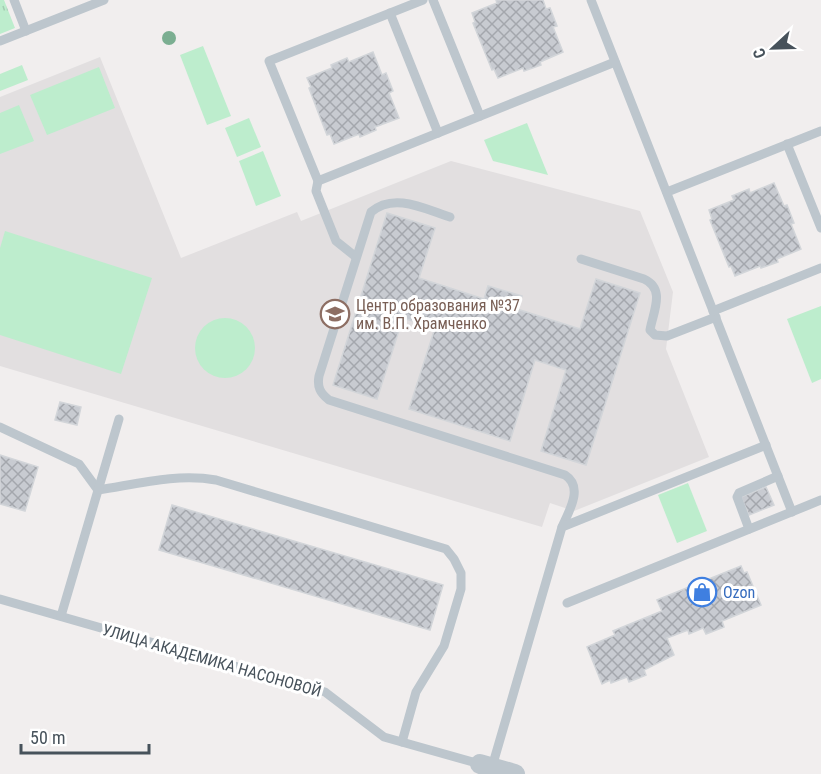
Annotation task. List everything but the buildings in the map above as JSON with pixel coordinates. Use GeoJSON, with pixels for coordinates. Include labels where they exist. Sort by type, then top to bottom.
{"type":"FeatureCollection","features":[{"type":"Feature","properties":{"kind":"street","name":"УЛИЦА АКАДЕМИКА НАСОНОВОЙ"},"geometry":{"type":"LineString","coordinates":[[486,766],[515,774]]}},
{"type":"Feature","properties":{"kind":"lane"},"geometry":{"type":"LineString","coordinates":[[14,0],[26,31]]}},
{"type":"Feature","properties":{"kind":"lane"},"geometry":{"type":"LineString","coordinates":[[71,0],[75,11]]}},
{"type":"Feature","properties":{"kind":"lane"},"geometry":{"type":"LineString","coordinates":[[0,41],[104,0]]}},
{"type":"Feature","properties":{"kind":"lane"},"geometry":{"type":"LineString","coordinates":[[356,257],[336,241],[316,191],[318,182],[269,61],[423,0]]}},
{"type":"Feature","properties":{"kind":"lane"},"geometry":{"type":"LineString","coordinates":[[433,0],[480,116]]}},
{"type":"Feature","properties":{"kind":"lane"},"geometry":{"type":"LineString","coordinates":[[591,0],[792,512]]}},
{"type":"Feature","properties":{"kind":"lane"},"geometry":{"type":"LineString","coordinates":[[390,13],[438,133]]}},
{"type":"Feature","properties":{"kind":"lane"},"geometry":{"type":"LineString","coordinates":[[318,182],[615,62]]}},
{"type":"Feature","properties":{"kind":"lane"},"geometry":{"type":"LineString","coordinates":[[667,192],[821,130]]}},
{"type":"Feature","properties":{"kind":"lane"},"geometry":{"type":"LineString","coordinates":[[787,144],[821,228]]}},
{"type":"Feature","properties":{"kind":"lane"},"geometry":{"type":"LineString","coordinates":[[450,217],[398,201],[379,206],[371,212],[318,385],[322,394],[329,400],[565,474],[571,478],[575,490],[486,766]]}},
{"type":"Feature","properties":{"kind":"lane"},"geometry":{"type":"LineString","coordinates":[[581,259],[651,283],[657,298],[650,330],[655,335],[667,336],[821,268]]}},
{"type":"Feature","properties":{"kind":"lane"},"geometry":{"type":"LineString","coordinates":[[61,616],[119,419]]}},
{"type":"Feature","properties":{"kind":"lane"},"geometry":{"type":"LineString","coordinates":[[0,427],[79,464],[98,490]]}},
{"type":"Feature","properties":{"kind":"lane"},"geometry":{"type":"LineString","coordinates":[[562,527],[766,445]]}},
{"type":"Feature","properties":{"kind":"lane"},"geometry":{"type":"LineString","coordinates":[[98,490],[176,477],[197,476],[446,549],[454,559],[460,573],[461,589],[444,646],[417,692],[402,742]]}},
{"type":"Feature","properties":{"kind":"lane"},"geometry":{"type":"LineString","coordinates":[[749,529],[738,502],[739,493],[778,476]]}},
{"type":"Feature","properties":{"kind":"lane"},"geometry":{"type":"LineString","coordinates":[[567,603],[821,500]]}},
{"type":"Feature","properties":{"kind":"lane","name":"УЛИЦА АКАДЕМИКА НАСОНОВОЙ"},"geometry":{"type":"LineString","coordinates":[[0,599],[325,692],[384,737],[486,766]]}},
{"type":"Feature","properties":{"kind":"shaded area","name":"Центр образования №37 им. В.П. Храмченко"},"geometry":{"type":"Polygon","coordinates":[[[100,57],[181,258],[297,212],[301,221],[451,161],[640,211],[673,292],[666,349],[709,457],[574,511],[550,503],[542,527],[0,366],[0,97],[100,57]]]}},
{"type":"Feature","properties":{"kind":"green space"},"geometry":{"type":"Polygon","coordinates":[[[0,0],[4,0],[15,28],[0,34],[0,0]]]}},
{"type":"Feature","properties":{"kind":"green space"},"geometry":{"type":"Polygon","coordinates":[[[203,46],[231,116],[207,125],[180,55],[203,46]]]}},
{"type":"Feature","properties":{"kind":"green space"},"geometry":{"type":"Polygon","coordinates":[[[22,65],[28,80],[0,91],[0,74],[22,65]]]}},
{"type":"Feature","properties":{"kind":"green space"},"geometry":{"type":"Polygon","coordinates":[[[99,67],[115,108],[47,135],[30,95],[99,67]]]}},
{"type":"Feature","properties":{"kind":"green space"},"geometry":{"type":"Polygon","coordinates":[[[19,105],[34,141],[0,154],[0,113],[19,105]]]}},
{"type":"Feature","properties":{"kind":"green space"},"geometry":{"type":"Polygon","coordinates":[[[249,118],[261,147],[237,157],[225,128],[249,118]]]}},
{"type":"Feature","properties":{"kind":"green space"},"geometry":{"type":"Polygon","coordinates":[[[527,123],[548,175],[493,161],[484,140],[527,123]]]}},
{"type":"Feature","properties":{"kind":"green space"},"geometry":{"type":"Polygon","coordinates":[[[263,151],[281,196],[256,206],[239,161],[263,151]]]}},
{"type":"Feature","properties":{"kind":"green space"},"geometry":{"type":"Polygon","coordinates":[[[5,231],[152,278],[121,374],[0,335],[0,248],[5,231]]]}},
{"type":"Feature","properties":{"kind":"green space"},"geometry":{"type":"Polygon","coordinates":[[[821,306],[821,379],[812,383],[787,319],[821,306]]]}},
{"type":"Feature","properties":{"kind":"green space"},"geometry":{"type":"Polygon","coordinates":[[[219,318],[231,318],[247,326],[253,336],[255,348],[253,360],[247,370],[231,378],[219,378],[203,370],[195,354],[195,342],[203,326],[219,318]]]}},
{"type":"Feature","properties":{"kind":"green space"},"geometry":{"type":"Polygon","coordinates":[[[688,483],[707,531],[677,543],[658,495],[688,483]]]}},
{"type":"Feature","properties":{"kind":"place","name":"Центр образования №37 им. В.П. Храмченко"},"geometry":{"type":"Point","coordinates":[335,314]}},
{"type":"Feature","properties":{"kind":"place","name":"Ozon"},"geometry":{"type":"Point","coordinates":[702,592]}}]}
